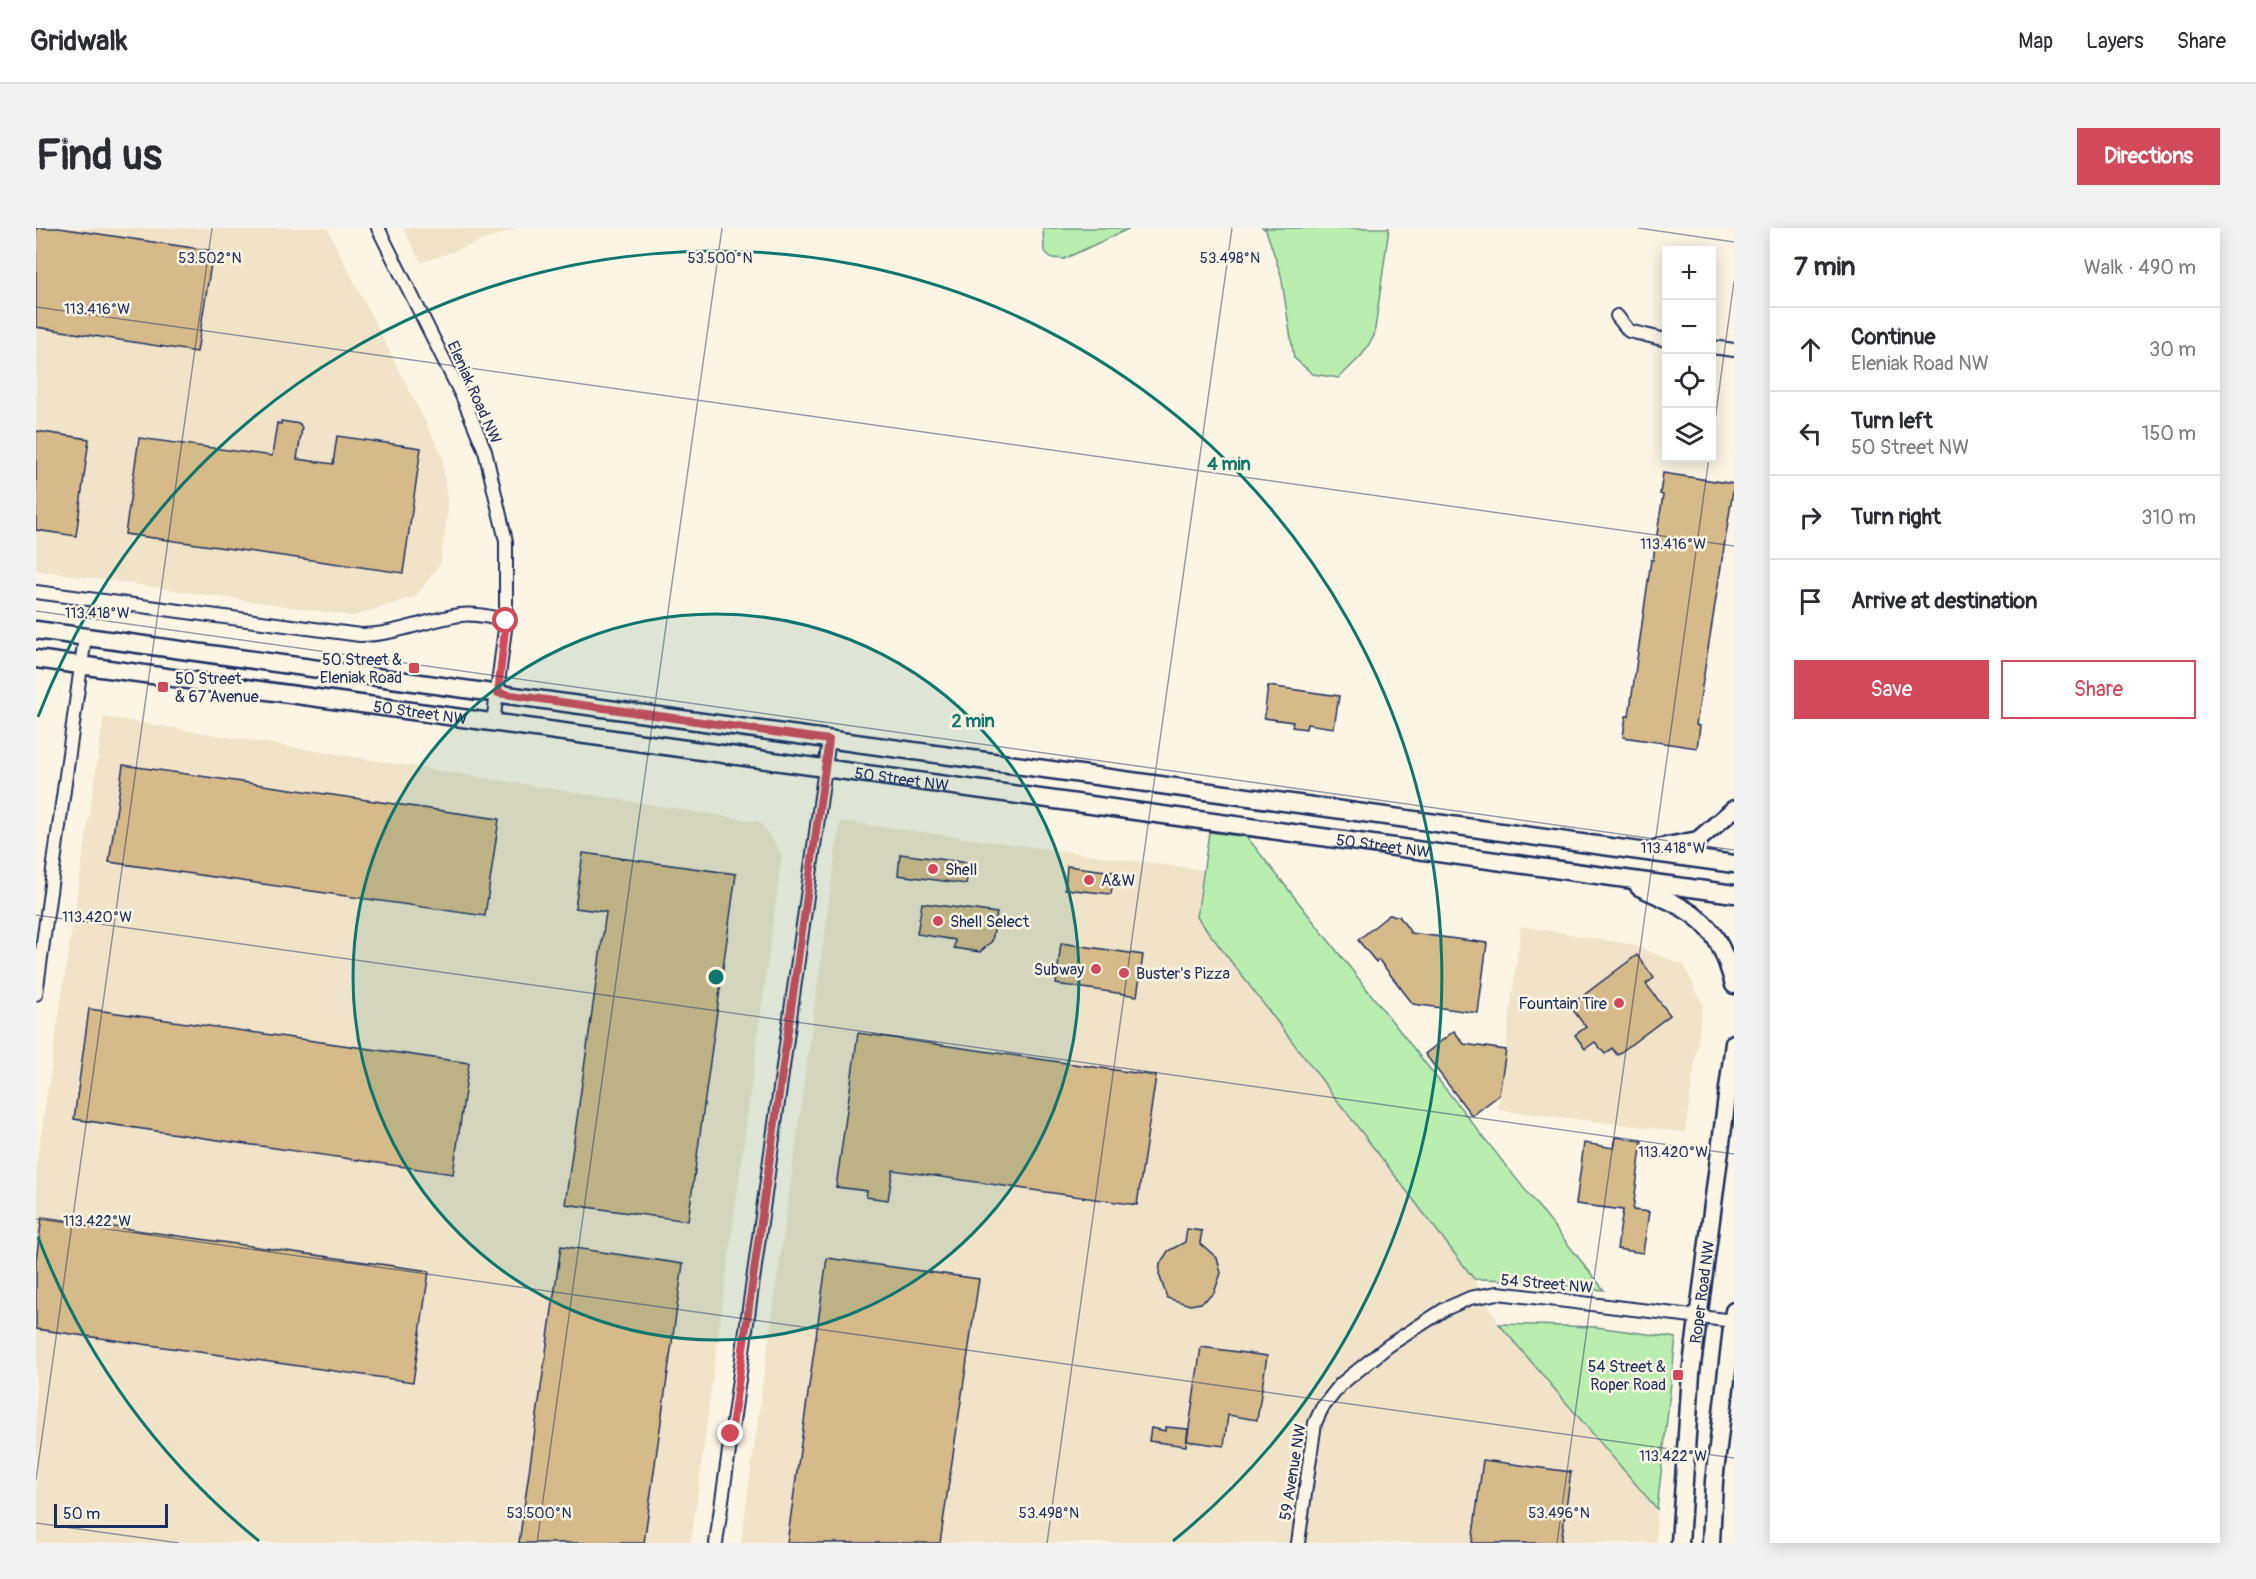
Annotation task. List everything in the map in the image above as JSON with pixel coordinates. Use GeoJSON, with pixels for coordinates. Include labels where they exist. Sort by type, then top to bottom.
{"type":"FeatureCollection","features":[{"type":"Feature","properties":{"kind":"main road","name":"50 Street NW"},"geometry":{"type":"LineString","coordinates":[[36,630],[1734,864]]}},
{"type":"Feature","properties":{"kind":"main road","name":"50 Street NW"},"geometry":{"type":"LineString","coordinates":[[36,659],[1734,894]]}},
{"type":"Feature","properties":{"kind":"main road"},"geometry":{"type":"LineString","coordinates":[[1630,851],[1676,846],[1698,840],[1734,809]]}},
{"type":"Feature","properties":{"kind":"main road"},"geometry":{"type":"LineString","coordinates":[[1622,880],[1679,905],[1713,931],[1724,950],[1734,985]]}},
{"type":"Feature","properties":{"kind":"main road","name":"Roper Road NW"},"geometry":{"type":"LineString","coordinates":[[1680,1543],[1690,1395],[1734,1043]]}},
{"type":"Feature","properties":{"kind":"main road","name":"Roper Road NW"},"geometry":{"type":"LineString","coordinates":[[1711,1543],[1714,1481],[1734,1318]]}},
{"type":"Feature","properties":{"kind":"street","name":"Eleniak Road NW"},"geometry":{"type":"LineString","coordinates":[[378,228],[463,398],[485,451],[506,541],[506,621],[493,723]]}},
{"type":"Feature","properties":{"kind":"street"},"geometry":{"type":"LineString","coordinates":[[1617,316],[1629,331],[1662,339]]}},
{"type":"Feature","properties":{"kind":"street"},"geometry":{"type":"LineString","coordinates":[[1716,348],[1734,350]]}},
{"type":"Feature","properties":{"kind":"street"},"geometry":{"type":"LineString","coordinates":[[36,592],[360,635],[378,635],[461,615],[485,615],[506,621]]}},
{"type":"Feature","properties":{"kind":"street"},"geometry":{"type":"LineString","coordinates":[[36,993],[85,637]]}},
{"type":"Feature","properties":{"kind":"street"},"geometry":{"type":"LineString","coordinates":[[716,1543],[829,740]]}},
{"type":"Feature","properties":{"kind":"street","name":"54 Street NW"},"geometry":{"type":"LineString","coordinates":[[1322,1408],[1355,1370],[1379,1352],[1445,1309],[1470,1298],[1498,1293],[1734,1318]]}},
{"type":"Feature","properties":{"kind":"street","name":"59 Avenue NW"},"geometry":{"type":"LineString","coordinates":[[1298,1543],[1315,1423],[1322,1408]]}},
{"type":"Feature","properties":{"kind":"shaded area"},"geometry":{"type":"Polygon","coordinates":[[[36,228],[327,228],[442,455],[448,512],[440,564],[415,597],[353,616],[36,570],[36,228]]]}},
{"type":"Feature","properties":{"kind":"shaded area"},"geometry":{"type":"Polygon","coordinates":[[[403,228],[517,228],[421,263],[403,228]]]}},
{"type":"Feature","properties":{"kind":"shaded area"},"geometry":{"type":"Polygon","coordinates":[[[104,717],[760,822],[782,854],[691,1543],[36,1543],[36,1167],[104,717]]]}},
{"type":"Feature","properties":{"kind":"shaded area"},"geometry":{"type":"Polygon","coordinates":[[[840,821],[1203,870],[1197,917],[1474,1279],[1499,1324],[1657,1509],[1656,1543],[741,1543],[840,821]]]}},
{"type":"Feature","properties":{"kind":"shaded area"},"geometry":{"type":"Polygon","coordinates":[[[1521,926],[1630,944],[1684,965],[1703,1005],[1685,1132],[1498,1110],[1521,926]]]}},
{"type":"Feature","properties":{"kind":"green space"},"geometry":{"type":"Polygon","coordinates":[[[1043,228],[1130,228],[1064,259],[1052,258],[1044,251],[1043,228]]]}},
{"type":"Feature","properties":{"kind":"green space"},"geometry":{"type":"Polygon","coordinates":[[[1263,228],[1389,228],[1374,336],[1362,355],[1339,378],[1313,374],[1294,358],[1281,275],[1266,230],[1263,228]]]}},
{"type":"Feature","properties":{"kind":"green space"},"geometry":{"type":"Polygon","coordinates":[[[1209,832],[1247,837],[1604,1290],[1514,1280],[1474,1279],[1197,917],[1209,832]]]}},
{"type":"Feature","properties":{"kind":"green space"},"geometry":{"type":"Polygon","coordinates":[[[1499,1324],[1596,1327],[1676,1338],[1657,1509],[1499,1324]]]}},
{"type":"Feature","properties":{"kind":"building"},"geometry":{"type":"Polygon","coordinates":[[[36,228],[59,228],[213,251],[197,352],[36,327],[36,228]]]}},
{"type":"Feature","properties":{"kind":"building"},"geometry":{"type":"Polygon","coordinates":[[[281,421],[300,424],[302,428],[297,459],[333,464],[337,436],[421,448],[403,573],[125,534],[139,438],[272,456],[277,423],[281,424],[281,421]]]}},
{"type":"Feature","properties":{"kind":"building"},"geometry":{"type":"Polygon","coordinates":[[[36,431],[89,439],[76,536],[36,530],[36,431]]]}},
{"type":"Feature","properties":{"kind":"building"},"geometry":{"type":"Polygon","coordinates":[[[1663,473],[1734,484],[1696,725],[1700,726],[1697,748],[1623,737],[1626,716],[1629,716],[1651,560],[1653,560],[1663,495],[1660,494],[1663,473]]]}},
{"type":"Feature","properties":{"kind":"building"},"geometry":{"type":"Polygon","coordinates":[[[1268,686],[1339,696],[1334,728],[1307,724],[1306,729],[1292,727],[1293,722],[1264,718],[1268,686]]]}},
{"type":"Feature","properties":{"kind":"building"},"geometry":{"type":"Polygon","coordinates":[[[123,765],[499,819],[485,916],[109,862],[123,765]]]}},
{"type":"Feature","properties":{"kind":"building"},"geometry":{"type":"Polygon","coordinates":[[[583,853],[736,874],[688,1221],[565,1204],[606,912],[575,908],[583,853]]]}},
{"type":"Feature","properties":{"kind":"building","name":"Shell"},"geometry":{"type":"Polygon","coordinates":[[[900,854],[969,863],[966,884],[898,875],[900,854]]]}},
{"type":"Feature","properties":{"kind":"building","name":"A&W"},"geometry":{"type":"Polygon","coordinates":[[[1067,866],[1114,872],[1111,894],[1065,889],[1067,866]]]}},
{"type":"Feature","properties":{"kind":"building"},"geometry":{"type":"Polygon","coordinates":[[[922,903],[997,913],[992,941],[980,952],[954,948],[955,940],[917,934],[922,903]]]}},
{"type":"Feature","properties":{"kind":"building"},"geometry":{"type":"Polygon","coordinates":[[[1389,915],[1399,916],[1411,933],[1487,943],[1478,1013],[1413,1004],[1379,960],[1376,962],[1358,940],[1389,915]]]}},
{"type":"Feature","properties":{"kind":"building"},"geometry":{"type":"Polygon","coordinates":[[[1061,943],[1143,955],[1137,996],[1056,984],[1061,943]]]}},
{"type":"Feature","properties":{"kind":"building","name":"Fountain Tire"},"geometry":{"type":"Polygon","coordinates":[[[1637,955],[1654,978],[1646,984],[1670,1015],[1617,1055],[1612,1048],[1605,1054],[1595,1042],[1585,1049],[1575,1035],[1586,1027],[1573,1010],[1579,1006],[1576,1001],[1637,955]]]}},
{"type":"Feature","properties":{"kind":"building"},"geometry":{"type":"Polygon","coordinates":[[[89,1009],[469,1063],[453,1174],[74,1119],[89,1009]]]}},
{"type":"Feature","properties":{"kind":"building"},"geometry":{"type":"Polygon","coordinates":[[[1454,1031],[1464,1044],[1506,1050],[1499,1095],[1472,1116],[1425,1054],[1454,1031]]]}},
{"type":"Feature","properties":{"kind":"building"},"geometry":{"type":"Polygon","coordinates":[[[858,1033],[1156,1076],[1137,1205],[893,1170],[888,1200],[866,1197],[867,1191],[836,1187],[858,1033]]]}},
{"type":"Feature","properties":{"kind":"building"},"geometry":{"type":"Polygon","coordinates":[[[1616,1137],[1642,1141],[1633,1210],[1649,1212],[1643,1253],[1617,1249],[1623,1210],[1576,1204],[1584,1143],[1614,1148],[1616,1137]]]}},
{"type":"Feature","properties":{"kind":"building"},"geometry":{"type":"Polygon","coordinates":[[[42,1217],[429,1271],[413,1382],[36,1329],[36,1260],[42,1217]]]}},
{"type":"Feature","properties":{"kind":"building"},"geometry":{"type":"Polygon","coordinates":[[[1187,1229],[1202,1231],[1200,1243],[1217,1258],[1221,1273],[1214,1293],[1201,1303],[1190,1305],[1167,1298],[1159,1274],[1160,1264],[1168,1251],[1185,1242],[1187,1229]]]}},
{"type":"Feature","properties":{"kind":"building"},"geometry":{"type":"Polygon","coordinates":[[[561,1246],[683,1264],[644,1543],[519,1543],[561,1246]]]}},
{"type":"Feature","properties":{"kind":"building"},"geometry":{"type":"Polygon","coordinates":[[[827,1258],[979,1279],[940,1543],[787,1543],[827,1258]]]}},
{"type":"Feature","properties":{"kind":"building"},"geometry":{"type":"Polygon","coordinates":[[[1201,1347],[1267,1356],[1257,1420],[1228,1415],[1224,1446],[1187,1441],[1201,1347]]]}},
{"type":"Feature","properties":{"kind":"building"},"geometry":{"type":"Polygon","coordinates":[[[1166,1427],[1188,1429],[1186,1446],[1149,1441],[1151,1428],[1166,1431],[1166,1427]]]}},
{"type":"Feature","properties":{"kind":"building"},"geometry":{"type":"Polygon","coordinates":[[[1483,1460],[1571,1472],[1561,1543],[1472,1543],[1483,1460]]]}},
{"type":"Feature","properties":{"kind":"place","name":"50 Street & Eleniak Road"},"geometry":{"type":"Point","coordinates":[414,668]}},
{"type":"Feature","properties":{"kind":"place","name":"50 Street & 67 Avenue"},"geometry":{"type":"Point","coordinates":[163,687]}},
{"type":"Feature","properties":{"kind":"place","name":"Shell"},"geometry":{"type":"Point","coordinates":[933,869]}},
{"type":"Feature","properties":{"kind":"place","name":"A&W"},"geometry":{"type":"Point","coordinates":[1089,880]}},
{"type":"Feature","properties":{"kind":"place","name":"Shell Select"},"geometry":{"type":"Point","coordinates":[938,921]}},
{"type":"Feature","properties":{"kind":"place","name":"Subway"},"geometry":{"type":"Point","coordinates":[1096,969]}},
{"type":"Feature","properties":{"kind":"place","name":"Buster's Pizza"},"geometry":{"type":"Point","coordinates":[1124,973]}},
{"type":"Feature","properties":{"kind":"place","name":"Fountain Tire"},"geometry":{"type":"Point","coordinates":[1619,1003]}},
{"type":"Feature","properties":{"kind":"place","name":"54 Street & Roper Road"},"geometry":{"type":"Point","coordinates":[1678,1375]}},
{"type":"Feature","properties":{"kind":"route"},"geometry":{"type":"LineString","coordinates":[[506,621],[498,693],[829,740],[731,1434]]}}]}
